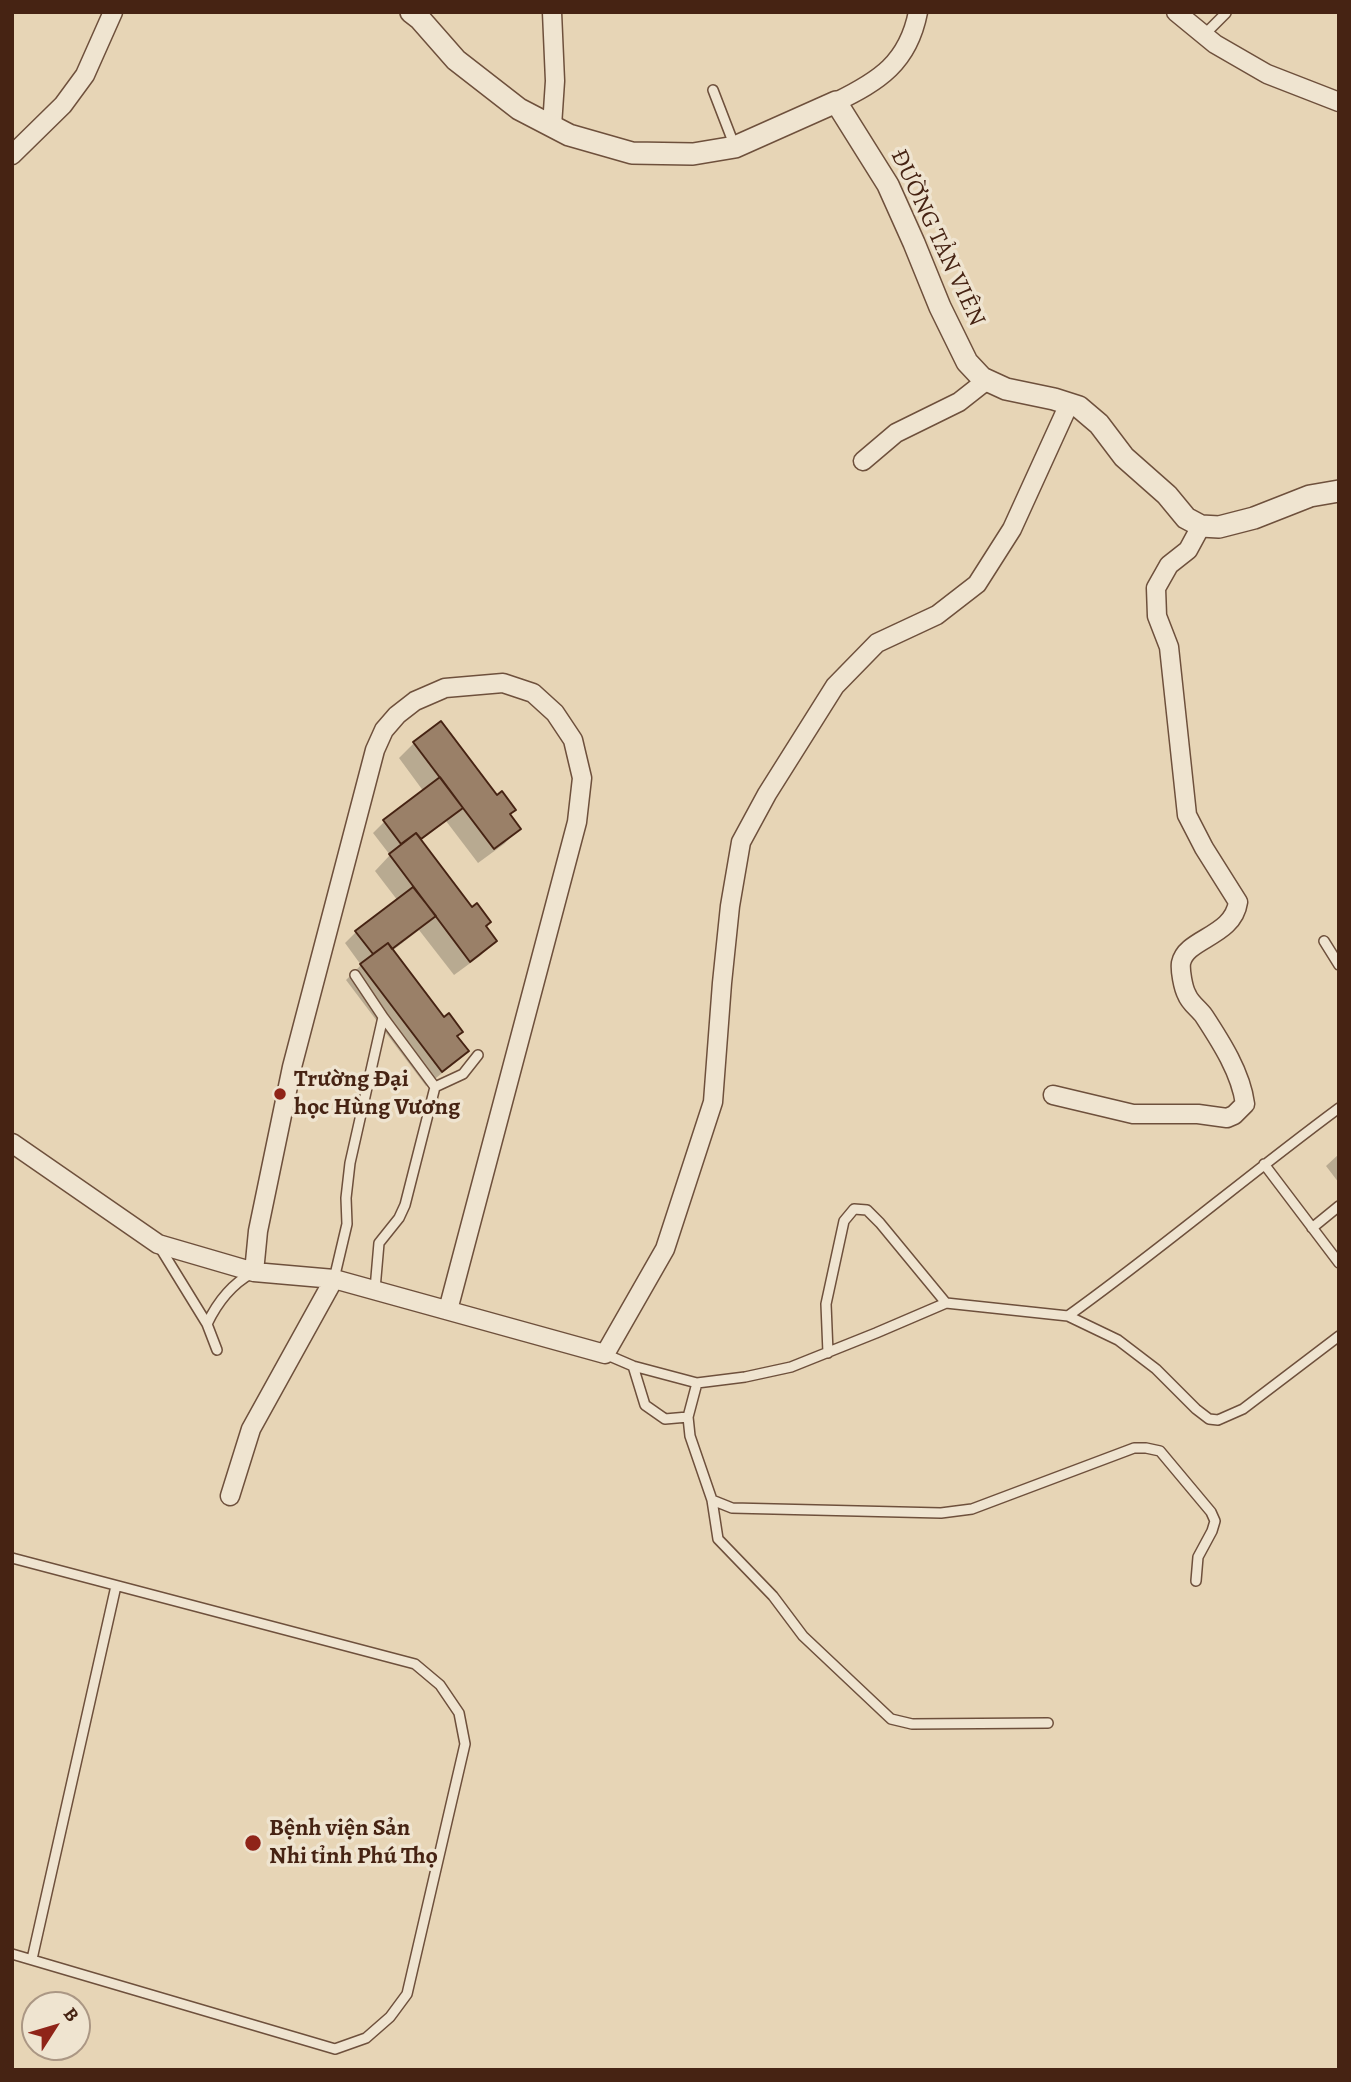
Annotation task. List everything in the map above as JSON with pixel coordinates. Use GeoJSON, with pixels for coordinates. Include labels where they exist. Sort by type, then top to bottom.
{"type":"FeatureCollection","features":[{"type":"Feature","properties":{"kind":"street"},"geometry":{"type":"LineString","coordinates":[[12,155],[63,105],[85,75],[113,12]]}},
{"type":"Feature","properties":{"kind":"street"},"geometry":{"type":"LineString","coordinates":[[411,12],[456,60],[519,109],[569,135],[632,153],[692,154],[735,147],[877,80],[898,62],[915,30],[918,12]]}},
{"type":"Feature","properties":{"kind":"street"},"geometry":{"type":"LineString","coordinates":[[552,12],[555,81],[552,126]]}},
{"type":"Feature","properties":{"kind":"street"},"geometry":{"type":"LineString","coordinates":[[1176,12],[1215,44],[1267,74],[1339,102]]}},
{"type":"Feature","properties":{"kind":"street","name":"ĐƯỜNG TẢN VIÊN"},"geometry":{"type":"LineString","coordinates":[[835,102],[888,185],[940,307],[967,362],[982,377],[1006,389],[1079,407],[1099,424],[1124,457],[1167,495],[1186,518],[1201,526]]}},
{"type":"Feature","properties":{"kind":"street"},"geometry":{"type":"LineString","coordinates":[[863,461],[896,433],[959,401],[987,380]]}},
{"type":"Feature","properties":{"kind":"street"},"geometry":{"type":"LineString","coordinates":[[12,1143],[158,1244],[254,1272],[334,1279],[375,1289],[605,1354],[665,1249],[713,1102],[730,906],[741,842],[767,793],[835,687],[877,643],[937,615],[977,584],[1012,529],[1069,404]]}},
{"type":"Feature","properties":{"kind":"street"},"geometry":{"type":"LineString","coordinates":[[1053,1095],[1133,1114],[1198,1114],[1227,1118],[1245,1104],[1243,1088],[1229,1060],[1203,1014],[1187,995],[1181,964],[1185,955],[1200,942],[1224,928],[1237,911],[1238,902],[1187,815],[1169,647],[1157,616],[1156,588],[1169,565],[1188,550],[1201,526],[1219,527],[1254,518],[1310,496],[1339,491]]}},
{"type":"Feature","properties":{"kind":"street"},"geometry":{"type":"LineString","coordinates":[[254,1272],[258,1231],[292,1067],[375,750],[384,730],[415,701],[445,688],[503,683],[533,692],[555,713],[573,740],[582,778],[577,822],[448,1310]]}},
{"type":"Feature","properties":{"kind":"street"},"geometry":{"type":"LineString","coordinates":[[230,1496],[251,1429],[334,1279]]}},
{"type":"Feature","properties":{"kind":"lane"},"geometry":{"type":"LineString","coordinates":[[1203,35],[1226,13]]}},
{"type":"Feature","properties":{"kind":"lane"},"geometry":{"type":"LineString","coordinates":[[713,90],[735,147]]}},
{"type":"Feature","properties":{"kind":"lane"},"geometry":{"type":"LineString","coordinates":[[1324,941],[1339,965]]}},
{"type":"Feature","properties":{"kind":"lane"},"geometry":{"type":"LineString","coordinates":[[355,975],[435,1087]]}},
{"type":"Feature","properties":{"kind":"lane"},"geometry":{"type":"LineString","coordinates":[[334,1279],[347,1224],[346,1198],[350,1163],[383,1017]]}},
{"type":"Feature","properties":{"kind":"lane"},"geometry":{"type":"LineString","coordinates":[[435,1087],[463,1074],[478,1055]]}},
{"type":"Feature","properties":{"kind":"lane"},"geometry":{"type":"LineString","coordinates":[[375,1289],[379,1243],[399,1218],[405,1205],[435,1087]]}},
{"type":"Feature","properties":{"kind":"lane"},"geometry":{"type":"LineString","coordinates":[[1068,1316],[1339,1108]]}},
{"type":"Feature","properties":{"kind":"lane"},"geometry":{"type":"LineString","coordinates":[[1264,1164],[1339,1263]]}},
{"type":"Feature","properties":{"kind":"lane"},"geometry":{"type":"LineString","coordinates":[[1312,1228],[1339,1206]]}},
{"type":"Feature","properties":{"kind":"lane"},"geometry":{"type":"LineString","coordinates":[[828,1353],[825,1304],[844,1221],[855,1209],[867,1210],[880,1223],[946,1303]]}},
{"type":"Feature","properties":{"kind":"lane"},"geometry":{"type":"LineString","coordinates":[[158,1244],[207,1324],[216,1350]]}},
{"type":"Feature","properties":{"kind":"lane"},"geometry":{"type":"LineString","coordinates":[[207,1324],[216,1306],[239,1280],[254,1272]]}},
{"type":"Feature","properties":{"kind":"lane"},"geometry":{"type":"LineString","coordinates":[[605,1354],[633,1366],[697,1383],[779,1370],[828,1353],[946,1303],[1068,1316],[1118,1340],[1156,1369],[1196,1409],[1209,1419],[1219,1420],[1243,1409],[1339,1336]]}},
{"type":"Feature","properties":{"kind":"lane"},"geometry":{"type":"LineString","coordinates":[[633,1366],[645,1405],[665,1419],[688,1418]]}},
{"type":"Feature","properties":{"kind":"lane"},"geometry":{"type":"LineString","coordinates":[[697,1383],[688,1418],[690,1436],[712,1500],[718,1539],[773,1597],[803,1636],[891,1719],[912,1724],[1048,1723]]}},
{"type":"Feature","properties":{"kind":"lane"},"geometry":{"type":"LineString","coordinates":[[712,1500],[732,1508],[941,1513],[972,1508],[1134,1448],[1146,1448],[1160,1451],[1211,1512],[1215,1521],[1198,1557],[1196,1581]]}},
{"type":"Feature","properties":{"kind":"lane"},"geometry":{"type":"LineString","coordinates":[[12,1558],[415,1664],[440,1685],[459,1713],[465,1744],[407,1994],[390,2017],[366,2038],[335,2049],[12,1954]]}},
{"type":"Feature","properties":{"kind":"lane"},"geometry":{"type":"LineString","coordinates":[[32,1959],[116,1586]]}},
{"type":"Feature","properties":{"kind":"building"},"geometry":{"type":"Polygon","coordinates":[[[441,721],[497,795],[502,791],[516,810],[510,814],[521,829],[494,849],[413,742],[441,721]]]}},
{"type":"Feature","properties":{"kind":"building"},"geometry":{"type":"Polygon","coordinates":[[[440,777],[463,808],[421,839],[416,833],[401,844],[383,820],[440,777]]]}},
{"type":"Feature","properties":{"kind":"building"},"geometry":{"type":"Polygon","coordinates":[[[416,833],[472,907],[477,903],[491,922],[486,926],[497,941],[470,962],[389,854],[416,833]]]}},
{"type":"Feature","properties":{"kind":"building"},"geometry":{"type":"Polygon","coordinates":[[[413,887],[436,916],[392,949],[388,943],[373,954],[355,931],[413,887]]]}},
{"type":"Feature","properties":{"kind":"building"},"geometry":{"type":"Polygon","coordinates":[[[388,943],[444,1017],[449,1013],[463,1032],[457,1036],[469,1051],[442,1072],[360,964],[388,943]]]}},
{"type":"Feature","properties":{"kind":"place","name":"Trường Đại học Hùng Vương"},"geometry":{"type":"Point","coordinates":[280,1094]}},
{"type":"Feature","properties":{"kind":"place","name":"Bệnh viện Sản Nhi tỉnh Phú Thọ"},"geometry":{"type":"Point","coordinates":[253,1843]}}]}
